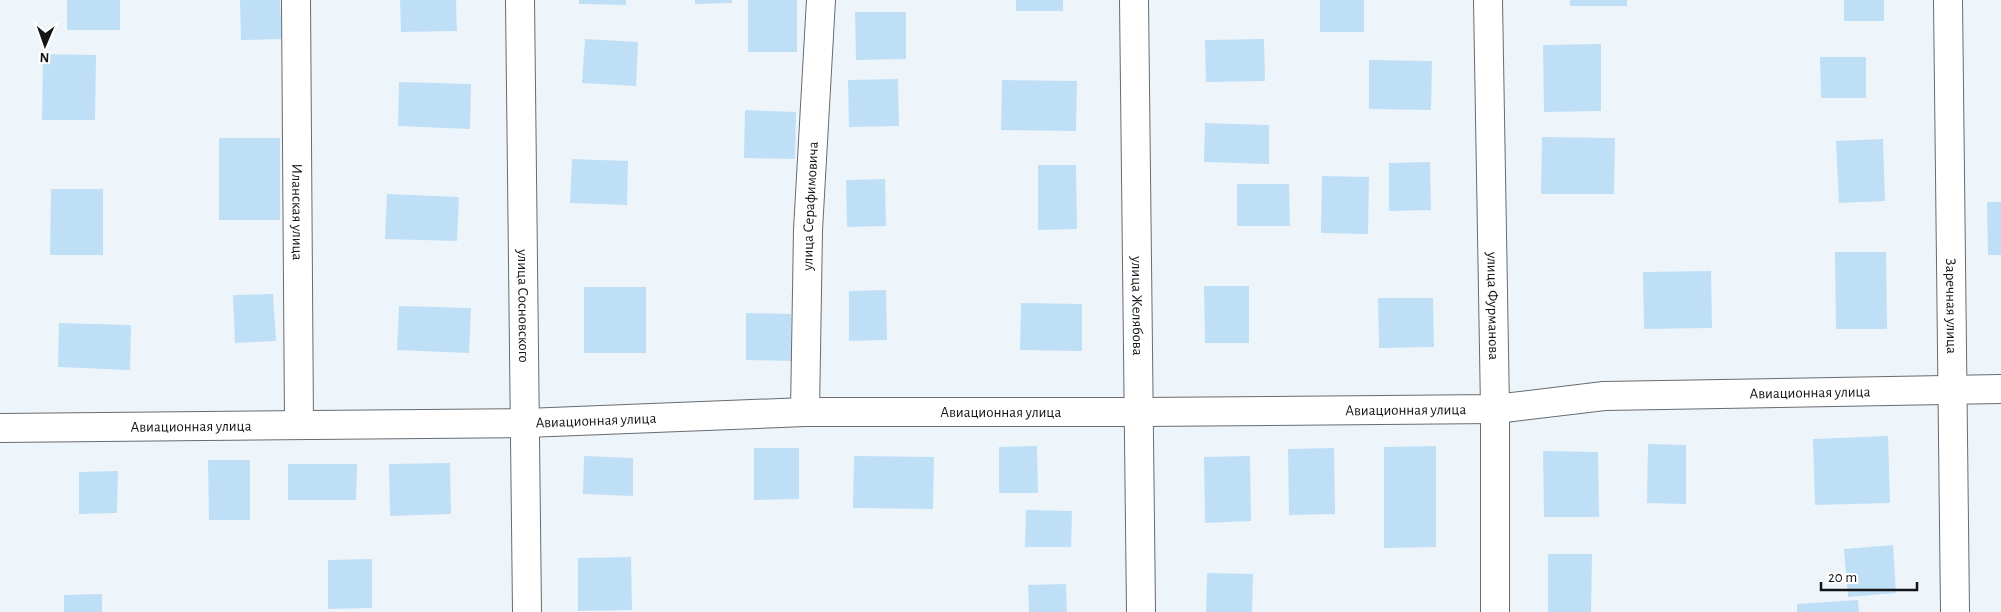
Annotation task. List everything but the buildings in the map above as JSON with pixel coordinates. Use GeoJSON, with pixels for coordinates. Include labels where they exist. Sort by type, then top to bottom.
{"type":"FeatureCollection","features":[{"type":"Feature","properties":{"kind":"street","name":"Иланская улица"},"geometry":{"type":"LineString","coordinates":[[296,0],[299,424]]}},
{"type":"Feature","properties":{"kind":"street","name":"улица Сосновского"},"geometry":{"type":"LineString","coordinates":[[520,0],[527,612]]}},
{"type":"Feature","properties":{"kind":"street","name":"улица Серафимовича"},"geometry":{"type":"LineString","coordinates":[[805,412],[808,230],[821,0]]}},
{"type":"Feature","properties":{"kind":"street","name":"улица Желябова"},"geometry":{"type":"LineString","coordinates":[[1134,0],[1141,612]]}},
{"type":"Feature","properties":{"kind":"street","name":"улица Фурманова"},"geometry":{"type":"LineString","coordinates":[[1488,0],[1495,409],[1495,612]]}},
{"type":"Feature","properties":{"kind":"street","name":"Заречная улица"},"geometry":{"type":"LineString","coordinates":[[1948,0],[1955,612]]}},
{"type":"Feature","properties":{"kind":"street","name":"Авиационная улица"},"geometry":{"type":"LineString","coordinates":[[0,428],[526,423],[805,412],[1495,409],[1604,396],[2001,389]]}}]}
